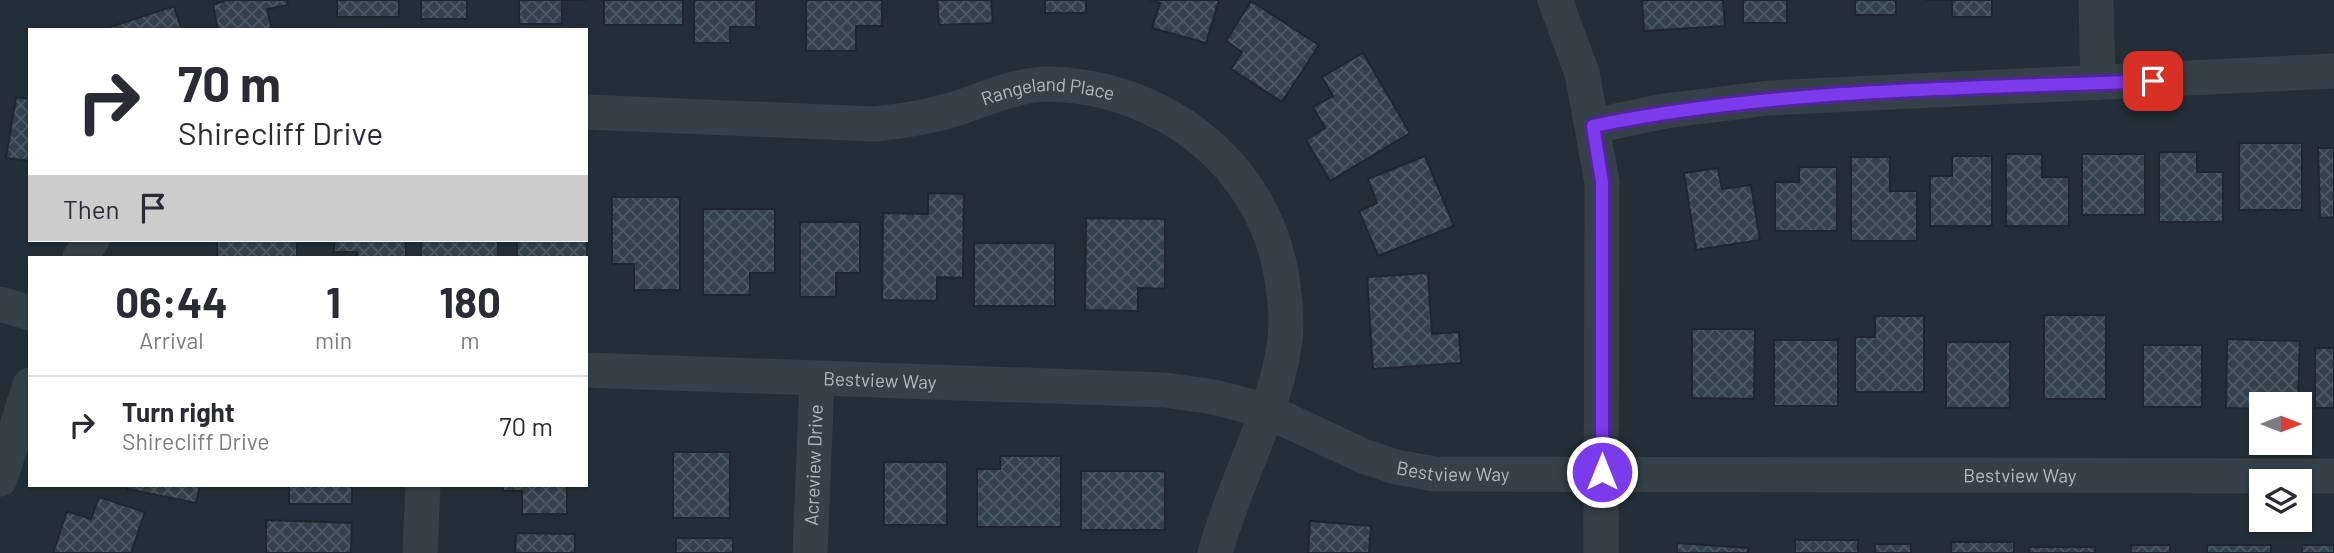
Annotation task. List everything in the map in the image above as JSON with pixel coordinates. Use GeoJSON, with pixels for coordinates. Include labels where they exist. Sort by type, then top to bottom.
{"type":"FeatureCollection","features":[{"type":"Feature","properties":{"kind":"street"},"geometry":{"type":"LineString","coordinates":[[1555,0],[1582,73],[1603,195],[1601,553]]}},
{"type":"Feature","properties":{"kind":"street"},"geometry":{"type":"LineString","coordinates":[[2096,0],[2098,83]]}},
{"type":"Feature","properties":{"kind":"street"},"geometry":{"type":"LineString","coordinates":[[1593,126],[1665,111],[1769,98],[2334,71]]}},
{"type":"Feature","properties":{"kind":"street","name":"Rangeland Place"},"geometry":{"type":"LineString","coordinates":[[588,112],[874,124],[919,119],[1004,91],[1046,84],[1090,87],[1139,101],[1178,122],[1214,148],[1245,183],[1268,223],[1279,263],[1286,307],[1284,346],[1267,411],[1215,553]]}},
{"type":"Feature","properties":{"kind":"street"},"geometry":{"type":"LineString","coordinates":[[0,304],[28,312]]}},
{"type":"Feature","properties":{"kind":"street","name":"Bestview Way"},"geometry":{"type":"LineString","coordinates":[[588,370],[1165,390],[1214,397],[1267,411],[1363,456],[1396,467],[1467,475],[1602,472],[2334,476]]}},
{"type":"Feature","properties":{"kind":"street","name":"Acreview Drive"},"geometry":{"type":"LineString","coordinates":[[810,553],[817,380]]}},
{"type":"Feature","properties":{"kind":"street"},"geometry":{"type":"LineString","coordinates":[[0,479],[28,391]]}},
{"type":"Feature","properties":{"kind":"street"},"geometry":{"type":"LineString","coordinates":[[421,553],[423,487]]}},
{"type":"Feature","properties":{"kind":"building"},"geometry":{"type":"Polygon","coordinates":[[[227,0],[287,0],[288,5],[267,9],[272,28],[218,28],[213,5],[227,0]]]}},
{"type":"Feature","properties":{"kind":"building"},"geometry":{"type":"Polygon","coordinates":[[[337,0],[399,0],[399,17],[337,17],[337,0]]]}},
{"type":"Feature","properties":{"kind":"building"},"geometry":{"type":"Polygon","coordinates":[[[421,0],[467,0],[467,19],[421,19],[421,0]]]}},
{"type":"Feature","properties":{"kind":"building"},"geometry":{"type":"Polygon","coordinates":[[[519,0],[562,0],[562,24],[519,24],[519,0]]]}},
{"type":"Feature","properties":{"kind":"building"},"geometry":{"type":"Polygon","coordinates":[[[604,0],[683,0],[683,25],[604,25],[604,0]]]}},
{"type":"Feature","properties":{"kind":"building"},"geometry":{"type":"Polygon","coordinates":[[[694,0],[756,0],[756,27],[730,27],[730,43],[694,43],[694,0]]]}},
{"type":"Feature","properties":{"kind":"building"},"geometry":{"type":"Polygon","coordinates":[[[806,0],[882,0],[882,26],[856,26],[856,51],[806,51],[806,0]]]}},
{"type":"Feature","properties":{"kind":"building"},"geometry":{"type":"Polygon","coordinates":[[[937,0],[991,0],[993,23],[939,25],[937,0]]]}},
{"type":"Feature","properties":{"kind":"building"},"geometry":{"type":"Polygon","coordinates":[[[1045,0],[1086,0],[1086,13],[1045,13],[1045,0]]]}},
{"type":"Feature","properties":{"kind":"building"},"geometry":{"type":"Polygon","coordinates":[[[1150,0],[1219,0],[1206,43],[1152,28],[1160,3],[1150,0]]]}},
{"type":"Feature","properties":{"kind":"building"},"geometry":{"type":"Polygon","coordinates":[[[1642,0],[1723,0],[1725,26],[1644,31],[1642,0]]]}},
{"type":"Feature","properties":{"kind":"building"},"geometry":{"type":"Polygon","coordinates":[[[1743,0],[1787,0],[1787,23],[1743,23],[1743,0]]]}},
{"type":"Feature","properties":{"kind":"building"},"geometry":{"type":"Polygon","coordinates":[[[1855,0],[1896,0],[1896,15],[1855,15],[1855,0]]]}},
{"type":"Feature","properties":{"kind":"building"},"geometry":{"type":"Polygon","coordinates":[[[1952,0],[1992,0],[1992,17],[1952,17],[1952,0]]]}},
{"type":"Feature","properties":{"kind":"building"},"geometry":{"type":"Polygon","coordinates":[[[1251,1],[1319,45],[1282,102],[1231,69],[1242,52],[1226,41],[1251,1]]]}},
{"type":"Feature","properties":{"kind":"building"},"geometry":{"type":"Polygon","coordinates":[[[174,6],[181,28],[107,28],[174,6]]]}},
{"type":"Feature","properties":{"kind":"building"},"geometry":{"type":"Polygon","coordinates":[[[1363,53],[1410,133],[1330,181],[1306,140],[1325,128],[1313,107],[1333,96],[1322,77],[1363,53]]]}},
{"type":"Feature","properties":{"kind":"building"},"geometry":{"type":"Polygon","coordinates":[[[16,97],[28,99],[28,161],[6,158],[16,97]]]}},
{"type":"Feature","properties":{"kind":"building"},"geometry":{"type":"Polygon","coordinates":[[[2239,143],[2302,143],[2302,210],[2239,210],[2239,143]]]}},
{"type":"Feature","properties":{"kind":"building"},"geometry":{"type":"Polygon","coordinates":[[[2318,148],[2334,148],[2334,217],[2320,218],[2318,148]]]}},
{"type":"Feature","properties":{"kind":"building"},"geometry":{"type":"Polygon","coordinates":[[[2159,152],[2197,152],[2197,172],[2223,172],[2223,222],[2159,222],[2159,152]]]}},
{"type":"Feature","properties":{"kind":"building"},"geometry":{"type":"Polygon","coordinates":[[[2006,154],[2042,154],[2042,177],[2069,177],[2069,226],[2006,226],[2006,154]]]}},
{"type":"Feature","properties":{"kind":"building"},"geometry":{"type":"Polygon","coordinates":[[[2082,154],[2145,154],[2145,215],[2082,215],[2082,154]]]}},
{"type":"Feature","properties":{"kind":"building"},"geometry":{"type":"Polygon","coordinates":[[[1425,156],[1454,226],[1378,256],[1359,211],[1377,203],[1368,179],[1425,156]]]}},
{"type":"Feature","properties":{"kind":"building"},"geometry":{"type":"Polygon","coordinates":[[[1952,156],[1992,156],[1992,226],[1930,226],[1930,176],[1952,176],[1952,156]]]}},
{"type":"Feature","properties":{"kind":"building"},"geometry":{"type":"Polygon","coordinates":[[[1851,157],[1890,157],[1890,191],[1917,191],[1917,241],[1851,241],[1851,157]]]}},
{"type":"Feature","properties":{"kind":"building"},"geometry":{"type":"Polygon","coordinates":[[[1799,167],[1837,167],[1837,231],[1775,231],[1775,182],[1799,182],[1799,167]]]}},
{"type":"Feature","properties":{"kind":"building"},"geometry":{"type":"Polygon","coordinates":[[[1718,168],[1722,189],[1751,185],[1760,240],[1696,250],[1684,173],[1718,168]]]}},
{"type":"Feature","properties":{"kind":"building"},"geometry":{"type":"Polygon","coordinates":[[[928,193],[964,194],[963,278],[937,277],[937,301],[882,300],[883,213],[928,214],[928,193]]]}},
{"type":"Feature","properties":{"kind":"building"},"geometry":{"type":"Polygon","coordinates":[[[612,197],[680,197],[680,290],[634,290],[634,264],[612,264],[612,197]]]}},
{"type":"Feature","properties":{"kind":"building"},"geometry":{"type":"Polygon","coordinates":[[[703,209],[775,209],[775,273],[750,273],[750,295],[703,295],[703,209]]]}},
{"type":"Feature","properties":{"kind":"building"},"geometry":{"type":"Polygon","coordinates":[[[1086,218],[1165,219],[1165,289],[1138,288],[1138,311],[1085,310],[1086,218]]]}},
{"type":"Feature","properties":{"kind":"building"},"geometry":{"type":"Polygon","coordinates":[[[800,222],[860,222],[860,273],[836,273],[836,297],[800,297],[800,222]]]}},
{"type":"Feature","properties":{"kind":"building"},"geometry":{"type":"Polygon","coordinates":[[[217,242],[297,242],[297,256],[217,256],[217,242]]]}},
{"type":"Feature","properties":{"kind":"building"},"geometry":{"type":"Polygon","coordinates":[[[334,242],[406,242],[406,256],[357,256],[357,252],[334,252],[334,242]]]}},
{"type":"Feature","properties":{"kind":"building"},"geometry":{"type":"Polygon","coordinates":[[[421,242],[498,242],[498,256],[421,256],[421,242]]]}},
{"type":"Feature","properties":{"kind":"building"},"geometry":{"type":"Polygon","coordinates":[[[517,242],[587,242],[587,256],[517,256],[517,242]]]}},
{"type":"Feature","properties":{"kind":"building"},"geometry":{"type":"Polygon","coordinates":[[[974,243],[1055,243],[1055,306],[974,306],[974,243]]]}},
{"type":"Feature","properties":{"kind":"building"},"geometry":{"type":"Polygon","coordinates":[[[1428,273],[1432,334],[1459,332],[1461,363],[1373,369],[1367,277],[1428,273]]]}},
{"type":"Feature","properties":{"kind":"building"},"geometry":{"type":"Polygon","coordinates":[[[2044,315],[2106,315],[2106,399],[2044,399],[2044,315]]]}},
{"type":"Feature","properties":{"kind":"building"},"geometry":{"type":"Polygon","coordinates":[[[1875,316],[1924,316],[1924,392],[1855,392],[1855,337],[1875,337],[1875,316]]]}},
{"type":"Feature","properties":{"kind":"building"},"geometry":{"type":"Polygon","coordinates":[[[1692,329],[1755,329],[1754,399],[1692,398],[1692,329]]]}},
{"type":"Feature","properties":{"kind":"building"},"geometry":{"type":"Polygon","coordinates":[[[2227,339],[2300,341],[2298,392],[2249,392],[2249,409],[2226,408],[2227,339]]]}},
{"type":"Feature","properties":{"kind":"building"},"geometry":{"type":"Polygon","coordinates":[[[1774,340],[1838,340],[1838,406],[1774,406],[1774,340]]]}},
{"type":"Feature","properties":{"kind":"building"},"geometry":{"type":"Polygon","coordinates":[[[1946,342],[2010,342],[2010,408],[1946,408],[1946,342]]]}},
{"type":"Feature","properties":{"kind":"building"},"geometry":{"type":"Polygon","coordinates":[[[2143,345],[2202,345],[2202,407],[2143,407],[2143,345]]]}},
{"type":"Feature","properties":{"kind":"building"},"geometry":{"type":"Polygon","coordinates":[[[2315,348],[2334,348],[2334,408],[2315,408],[2315,348]]]}},
{"type":"Feature","properties":{"kind":"building"},"geometry":{"type":"Polygon","coordinates":[[[673,452],[730,452],[730,518],[673,518],[673,452]]]}},
{"type":"Feature","properties":{"kind":"building"},"geometry":{"type":"Polygon","coordinates":[[[1000,456],[1061,456],[1061,527],[977,527],[977,469],[1000,469],[1000,456]]]}},
{"type":"Feature","properties":{"kind":"building"},"geometry":{"type":"Polygon","coordinates":[[[884,462],[947,462],[947,525],[884,525],[884,462]]]}},
{"type":"Feature","properties":{"kind":"building"},"geometry":{"type":"Polygon","coordinates":[[[1081,471],[1165,471],[1165,530],[1081,530],[1081,471]]]}},
{"type":"Feature","properties":{"kind":"building"},"geometry":{"type":"Polygon","coordinates":[[[128,487],[200,487],[196,503],[128,487]]]}},
{"type":"Feature","properties":{"kind":"building"},"geometry":{"type":"Polygon","coordinates":[[[289,487],[352,487],[352,504],[289,504],[289,487]]]}},
{"type":"Feature","properties":{"kind":"building"},"geometry":{"type":"Polygon","coordinates":[[[503,487],[567,487],[567,514],[522,514],[522,491],[503,491],[503,487]]]}},
{"type":"Feature","properties":{"kind":"building"},"geometry":{"type":"Polygon","coordinates":[[[99,497],[145,512],[131,553],[53,553],[67,511],[91,519],[99,497]]]}},
{"type":"Feature","properties":{"kind":"building"},"geometry":{"type":"Polygon","coordinates":[[[266,520],[352,523],[351,553],[266,553],[266,520]]]}},
{"type":"Feature","properties":{"kind":"building"},"geometry":{"type":"Polygon","coordinates":[[[1310,521],[1371,526],[1369,553],[1308,553],[1310,521]]]}},
{"type":"Feature","properties":{"kind":"building"},"geometry":{"type":"Polygon","coordinates":[[[516,533],[575,534],[575,553],[515,553],[516,533]]]}},
{"type":"Feature","properties":{"kind":"building"},"geometry":{"type":"Polygon","coordinates":[[[676,538],[733,538],[733,553],[676,553],[676,538]]]}},
{"type":"Feature","properties":{"kind":"building"},"geometry":{"type":"Polygon","coordinates":[[[1795,540],[1858,540],[1858,553],[1795,553],[1795,540]]]}},
{"type":"Feature","properties":{"kind":"building"},"geometry":{"type":"Polygon","coordinates":[[[1951,542],[2014,542],[2014,553],[1951,553],[1951,542]]]}},
{"type":"Feature","properties":{"kind":"building"},"geometry":{"type":"Polygon","coordinates":[[[1677,543],[1748,548],[1748,553],[1677,553],[1677,543]]]}},
{"type":"Feature","properties":{"kind":"building"},"geometry":{"type":"Polygon","coordinates":[[[1875,544],[1911,544],[1911,553],[1875,553],[1875,544]]]}},
{"type":"Feature","properties":{"kind":"building"},"geometry":{"type":"Polygon","coordinates":[[[2131,545],[2170,545],[2170,553],[2131,553],[2131,545]]]}},
{"type":"Feature","properties":{"kind":"building"},"geometry":{"type":"Polygon","coordinates":[[[2207,545],[2271,545],[2271,553],[2207,553],[2207,545]]]}},
{"type":"Feature","properties":{"kind":"building"},"geometry":{"type":"Polygon","coordinates":[[[2302,545],[2334,545],[2334,553],[2302,553],[2302,545]]]}},
{"type":"Feature","properties":{"kind":"building"},"geometry":{"type":"Polygon","coordinates":[[[2029,547],[2095,547],[2095,553],[2029,553],[2029,547]]]}},
{"type":"Feature","properties":{"kind":"route"},"geometry":{"type":"LineString","coordinates":[[1602,472],[1602,182],[1593,126],[1665,111],[1769,98],[2153,81]]}}]}
